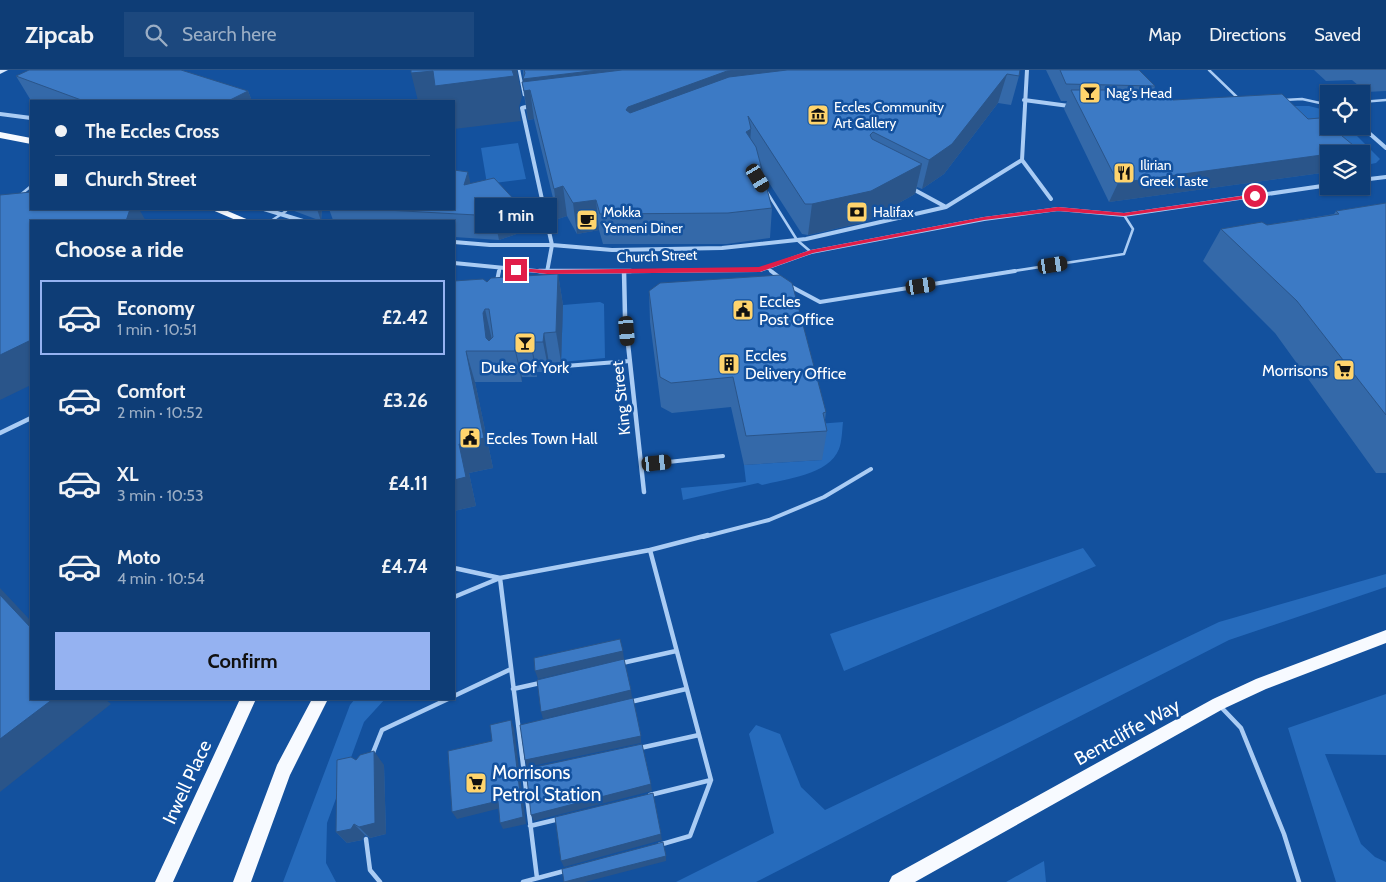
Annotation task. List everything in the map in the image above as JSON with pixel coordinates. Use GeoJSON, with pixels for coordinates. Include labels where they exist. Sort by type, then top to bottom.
{"type":"FeatureCollection","features":[{"type":"Feature","properties":{"kind":"main road"},"geometry":{"type":"LineString","coordinates":[[0,72],[5,70]]}},
{"type":"Feature","properties":{"kind":"main road"},"geometry":{"type":"LineString","coordinates":[[0,135],[30,141]]}},
{"type":"Feature","properties":{"kind":"main road"},"geometry":{"type":"LineString","coordinates":[[218,210],[243,220]]}},
{"type":"Feature","properties":{"kind":"main road","name":"Bentcliffe Way"},"geometry":{"type":"LineString","coordinates":[[898,882],[1218,704],[1261,684],[1386,636]]}},
{"type":"Feature","properties":{"kind":"main road","name":"Irwell Place"},"geometry":{"type":"LineString","coordinates":[[164,882],[248,700]]}},
{"type":"Feature","properties":{"kind":"main road"},"geometry":{"type":"LineString","coordinates":[[242,882],[283,771],[319,700]]}},
{"type":"Feature","properties":{"kind":"street"},"geometry":{"type":"LineString","coordinates":[[1027,70],[1022,160],[1051,199]]}},
{"type":"Feature","properties":{"kind":"street"},"geometry":{"type":"LineString","coordinates":[[525,98],[522,108],[552,245],[547,272]]}},
{"type":"Feature","properties":{"kind":"street"},"geometry":{"type":"LineString","coordinates":[[1024,100],[1069,106]]}},
{"type":"Feature","properties":{"kind":"street"},"geometry":{"type":"LineString","coordinates":[[522,108],[534,106]]}},
{"type":"Feature","properties":{"kind":"street"},"geometry":{"type":"LineString","coordinates":[[0,114],[30,118]]}},
{"type":"Feature","properties":{"kind":"street"},"geometry":{"type":"LineString","coordinates":[[1370,134],[1386,148]]}},
{"type":"Feature","properties":{"kind":"street"},"geometry":{"type":"LineString","coordinates":[[455,242],[490,245],[552,245],[612,250],[713,248],[797,240],[946,207],[1022,160]]}},
{"type":"Feature","properties":{"kind":"street"},"geometry":{"type":"LineString","coordinates":[[1370,179],[1386,177]]}},
{"type":"Feature","properties":{"kind":"street"},"geometry":{"type":"LineString","coordinates":[[904,184],[946,207]]}},
{"type":"Feature","properties":{"kind":"street","name":"Church Street"},"geometry":{"type":"LineString","coordinates":[[455,263],[500,269],[547,272],[767,268],[811,252],[899,233],[1058,209],[1124,215],[1320,186]]}},
{"type":"Feature","properties":{"kind":"street"},"geometry":{"type":"LineString","coordinates":[[267,210],[299,220]]}},
{"type":"Feature","properties":{"kind":"street","name":"King Street"},"geometry":{"type":"LineString","coordinates":[[624,271],[630,361],[644,492]]}},
{"type":"Feature","properties":{"kind":"street"},"geometry":{"type":"LineString","coordinates":[[0,433],[30,418]]}},
{"type":"Feature","properties":{"kind":"lane"},"geometry":{"type":"LineString","coordinates":[[519,70],[525,98]]}},
{"type":"Feature","properties":{"kind":"lane"},"geometry":{"type":"LineString","coordinates":[[1209,70],[1241,102],[1232,102]]}},
{"type":"Feature","properties":{"kind":"lane"},"geometry":{"type":"LineString","coordinates":[[1279,100],[1302,99],[1320,103]]}},
{"type":"Feature","properties":{"kind":"lane"},"geometry":{"type":"LineString","coordinates":[[1370,101],[1386,100]]}},
{"type":"Feature","properties":{"kind":"lane"},"geometry":{"type":"LineString","coordinates":[[1069,106],[1078,106]]}},
{"type":"Feature","properties":{"kind":"lane"},"geometry":{"type":"LineString","coordinates":[[763,186],[797,240],[811,252]]}},
{"type":"Feature","properties":{"kind":"lane"},"geometry":{"type":"LineString","coordinates":[[18,197],[30,187]]}},
{"type":"Feature","properties":{"kind":"lane"},"geometry":{"type":"LineString","coordinates":[[272,220],[286,211]]}},
{"type":"Feature","properties":{"kind":"lane"},"geometry":{"type":"LineString","coordinates":[[767,268],[792,288],[820,302],[1124,254],[1133,229],[1124,215]]}},
{"type":"Feature","properties":{"kind":"lane"},"geometry":{"type":"LineString","coordinates":[[496,287],[500,269]]}},
{"type":"Feature","properties":{"kind":"lane"},"geometry":{"type":"LineString","coordinates":[[565,366],[630,361]]}},
{"type":"Feature","properties":{"kind":"lane"},"geometry":{"type":"LineString","coordinates":[[641,465],[723,456]]}},
{"type":"Feature","properties":{"kind":"lane"},"geometry":{"type":"LineString","coordinates":[[455,597],[500,578],[650,550],[769,520],[824,497],[871,469]]}},
{"type":"Feature","properties":{"kind":"lane"},"geometry":{"type":"LineString","coordinates":[[650,550],[711,780],[690,836],[652,846]]}},
{"type":"Feature","properties":{"kind":"lane"},"geometry":{"type":"LineString","coordinates":[[455,568],[500,578]]}},
{"type":"Feature","properties":{"kind":"lane"},"geometry":{"type":"LineString","coordinates":[[500,578],[537,878]]}},
{"type":"Feature","properties":{"kind":"lane"},"geometry":{"type":"LineString","coordinates":[[618,664],[676,651]]}},
{"type":"Feature","properties":{"kind":"lane"},"geometry":{"type":"LineString","coordinates":[[455,696],[510,669]]}},
{"type":"Feature","properties":{"kind":"lane"},"geometry":{"type":"LineString","coordinates":[[513,689],[542,682]]}},
{"type":"Feature","properties":{"kind":"lane"},"geometry":{"type":"LineString","coordinates":[[621,704],[686,688]]}},
{"type":"Feature","properties":{"kind":"lane"},"geometry":{"type":"LineString","coordinates":[[369,761],[382,730],[446,700]]}},
{"type":"Feature","properties":{"kind":"lane"},"geometry":{"type":"LineString","coordinates":[[1218,704],[1241,728],[1284,834],[1299,882]]}},
{"type":"Feature","properties":{"kind":"lane"},"geometry":{"type":"LineString","coordinates":[[518,729],[528,727]]}},
{"type":"Feature","properties":{"kind":"lane"},"geometry":{"type":"LineString","coordinates":[[631,750],[699,735]]}},
{"type":"Feature","properties":{"kind":"lane"},"geometry":{"type":"LineString","coordinates":[[524,772],[534,770]]}},
{"type":"Feature","properties":{"kind":"lane"},"geometry":{"type":"LineString","coordinates":[[644,797],[711,780]]}},
{"type":"Feature","properties":{"kind":"lane"},"geometry":{"type":"LineString","coordinates":[[530,826],[568,816]]}},
{"type":"Feature","properties":{"kind":"lane"},"geometry":{"type":"LineString","coordinates":[[366,839],[370,870],[380,882]]}},
{"type":"Feature","properties":{"kind":"lane"},"geometry":{"type":"LineString","coordinates":[[524,882],[576,867]]}},
{"type":"Feature","properties":{"kind":"shaded area"},"geometry":{"type":"Polygon","coordinates":[[[1281,106],[1309,106],[1320,109],[1320,135],[1356,135],[1366,145],[1325,145],[1281,106]]]}},
{"type":"Feature","properties":{"kind":"shaded area"},"geometry":{"type":"Polygon","coordinates":[[[518,143],[526,179],[487,184],[481,148],[518,143]]]}},
{"type":"Feature","properties":{"kind":"shaded area"},"geometry":{"type":"Polygon","coordinates":[[[1370,149],[1380,159],[1376,163],[1370,164],[1370,149]]]}},
{"type":"Feature","properties":{"kind":"shaded area"},"geometry":{"type":"Polygon","coordinates":[[[600,302],[604,304],[605,358],[561,362],[563,305],[600,302]]]}},
{"type":"Feature","properties":{"kind":"shaded area"},"geometry":{"type":"Polygon","coordinates":[[[843,422],[839,449],[834,458],[816,470],[762,485],[758,483],[683,500],[681,488],[746,482],[744,465],[822,460],[817,424],[843,422]]]}},
{"type":"Feature","properties":{"kind":"shaded area"},"geometry":{"type":"Polygon","coordinates":[[[1083,548],[1096,566],[844,671],[830,634],[1083,548]]]}},
{"type":"Feature","properties":{"kind":"shaded area"},"geometry":{"type":"Polygon","coordinates":[[[1386,574],[1386,587],[1229,640],[756,882],[676,882],[774,833],[749,734],[756,725],[780,734],[801,787],[825,810],[1219,622],[1386,574]]]}},
{"type":"Feature","properties":{"kind":"shaded area"},"geometry":{"type":"Polygon","coordinates":[[[1386,694],[1386,755],[1325,754],[1361,844],[1375,857],[1386,862],[1386,882],[1336,882],[1288,728],[1386,694]]]}},
{"type":"Feature","properties":{"kind":"shaded area"},"geometry":{"type":"Polygon","coordinates":[[[354,700],[384,700],[364,722],[327,823],[326,863],[336,882],[283,882],[350,705],[354,700]]]}},
{"type":"Feature","properties":{"kind":"shaded area"},"geometry":{"type":"Polygon","coordinates":[[[1044,861],[1046,882],[1006,882],[1044,861]]]}},
{"type":"Feature","properties":{"kind":"building"},"geometry":{"type":"Polygon","coordinates":[[[29,70],[181,70],[248,91],[230,100],[81,100],[16,76],[29,70]]]}},
{"type":"Feature","properties":{"kind":"building"},"geometry":{"type":"Polygon","coordinates":[[[411,70],[512,70],[514,76],[435,86],[433,71],[411,73],[411,70]]]}},
{"type":"Feature","properties":{"kind":"building"},"geometry":{"type":"Polygon","coordinates":[[[524,70],[599,70],[523,79],[524,70]]]}},
{"type":"Feature","properties":{"kind":"building"},"geometry":{"type":"Polygon","coordinates":[[[622,70],[737,70],[727,71],[628,107],[626,110],[630,113],[729,77],[787,70],[1020,70],[1019,76],[1007,74],[952,144],[929,160],[873,132],[870,135],[872,139],[922,164],[871,191],[805,204],[748,116],[751,129],[746,132],[756,147],[772,208],[728,213],[600,214],[596,200],[573,203],[563,186],[554,189],[530,90],[524,91],[522,82],[622,70]]]}},
{"type":"Feature","properties":{"kind":"building"},"geometry":{"type":"Polygon","coordinates":[[[1060,70],[1139,70],[1155,86],[1066,84],[1060,70]]]}},
{"type":"Feature","properties":{"kind":"building"},"geometry":{"type":"Polygon","coordinates":[[[1071,90],[1163,90],[1173,100],[1282,94],[1308,119],[1320,118],[1320,135],[1341,135],[1353,145],[1320,145],[1320,155],[1118,183],[1071,90]]]}},
{"type":"Feature","properties":{"kind":"building"},"geometry":{"type":"Polygon","coordinates":[[[455,170],[468,172],[464,185],[494,178],[521,207],[494,216],[386,210],[455,210],[455,170]]]}},
{"type":"Feature","properties":{"kind":"building"},"geometry":{"type":"Polygon","coordinates":[[[30,192],[30,210],[130,210],[126,220],[30,220],[30,340],[0,355],[0,195],[30,192]]]}},
{"type":"Feature","properties":{"kind":"building"},"geometry":{"type":"Polygon","coordinates":[[[1386,203],[1386,415],[1297,301],[1221,229],[1262,222],[1267,225],[1339,214],[1336,211],[1386,203]]]}},
{"type":"Feature","properties":{"kind":"building"},"geometry":{"type":"Polygon","coordinates":[[[558,274],[556,332],[544,333],[543,342],[531,342],[531,347],[515,347],[515,351],[466,351],[484,438],[459,444],[466,477],[455,480],[455,281],[483,279],[487,282],[491,278],[558,274]],[[485,309],[483,313],[486,338],[489,341],[493,337],[489,309],[485,309]]]}},
{"type":"Feature","properties":{"kind":"building","name":"Eccles Delivery Office"},"geometry":{"type":"Polygon","coordinates":[[[780,275],[792,283],[826,412],[823,413],[827,431],[746,436],[733,377],[671,383],[660,377],[649,291],[660,283],[780,275]]]}},
{"type":"Feature","properties":{"kind":"building"},"geometry":{"type":"Polygon","coordinates":[[[0,595],[30,627],[30,700],[52,700],[0,739],[0,595]]]}},
{"type":"Feature","properties":{"kind":"building"},"geometry":{"type":"Polygon","coordinates":[[[620,639],[623,651],[535,671],[534,658],[620,639]]]}},
{"type":"Feature","properties":{"kind":"building"},"geometry":{"type":"Polygon","coordinates":[[[624,659],[631,690],[541,712],[537,680],[624,659]]]}},
{"type":"Feature","properties":{"kind":"building"},"geometry":{"type":"Polygon","coordinates":[[[633,698],[641,736],[525,760],[520,725],[633,698]]]}},
{"type":"Feature","properties":{"kind":"building"},"geometry":{"type":"Polygon","coordinates":[[[511,720],[523,817],[500,823],[498,801],[452,812],[448,751],[492,741],[490,725],[511,720]]]}},
{"type":"Feature","properties":{"kind":"building"},"geometry":{"type":"Polygon","coordinates":[[[642,744],[651,784],[531,815],[526,769],[642,744]]]}},
{"type":"Feature","properties":{"kind":"building"},"geometry":{"type":"Polygon","coordinates":[[[374,751],[375,823],[359,827],[354,824],[351,829],[336,832],[337,760],[351,757],[356,760],[360,755],[374,751]]]}},
{"type":"Feature","properties":{"kind":"building"},"geometry":{"type":"Polygon","coordinates":[[[653,793],[661,834],[561,861],[555,817],[653,793]]]}},
{"type":"Feature","properties":{"kind":"building"},"geometry":{"type":"Polygon","coordinates":[[[663,842],[666,856],[564,882],[562,869],[663,842]]]}},
{"type":"Feature","properties":{"kind":"place","name":"Nag's Head"},"geometry":{"type":"Point","coordinates":[1090,93]}},
{"type":"Feature","properties":{"kind":"place","name":"Eccles Community Art Gallery"},"geometry":{"type":"Point","coordinates":[818,115]}},
{"type":"Feature","properties":{"kind":"place","name":"Ilirian Greek Taste"},"geometry":{"type":"Point","coordinates":[1124,173]}},
{"type":"Feature","properties":{"kind":"place","name":"Halifax"},"geometry":{"type":"Point","coordinates":[857,212]}},
{"type":"Feature","properties":{"kind":"place","name":"Mokka Yemeni Diner"},"geometry":{"type":"Point","coordinates":[587,220]}},
{"type":"Feature","properties":{"kind":"place","name":"Eccles Post Office"},"geometry":{"type":"Point","coordinates":[743,310]}},
{"type":"Feature","properties":{"kind":"place","name":"Duke Of York"},"geometry":{"type":"Point","coordinates":[525,343]}},
{"type":"Feature","properties":{"kind":"place","name":"Eccles Delivery Office"},"geometry":{"type":"Point","coordinates":[729,364]}},
{"type":"Feature","properties":{"kind":"place","name":"Morrisons"},"geometry":{"type":"Point","coordinates":[1344,370]}},
{"type":"Feature","properties":{"kind":"place","name":"Eccles Town Hall"},"geometry":{"type":"Point","coordinates":[470,438]}},
{"type":"Feature","properties":{"kind":"place","name":"Morrisons Petrol Station"},"geometry":{"type":"Point","coordinates":[476,783]}},
{"type":"Feature","properties":{"kind":"route"},"geometry":{"type":"LineString","coordinates":[[516,270],[547,272],[710,268],[760,270],[811,252],[899,233],[984,219],[1058,209],[1124,215],[1255,196]]}}]}
